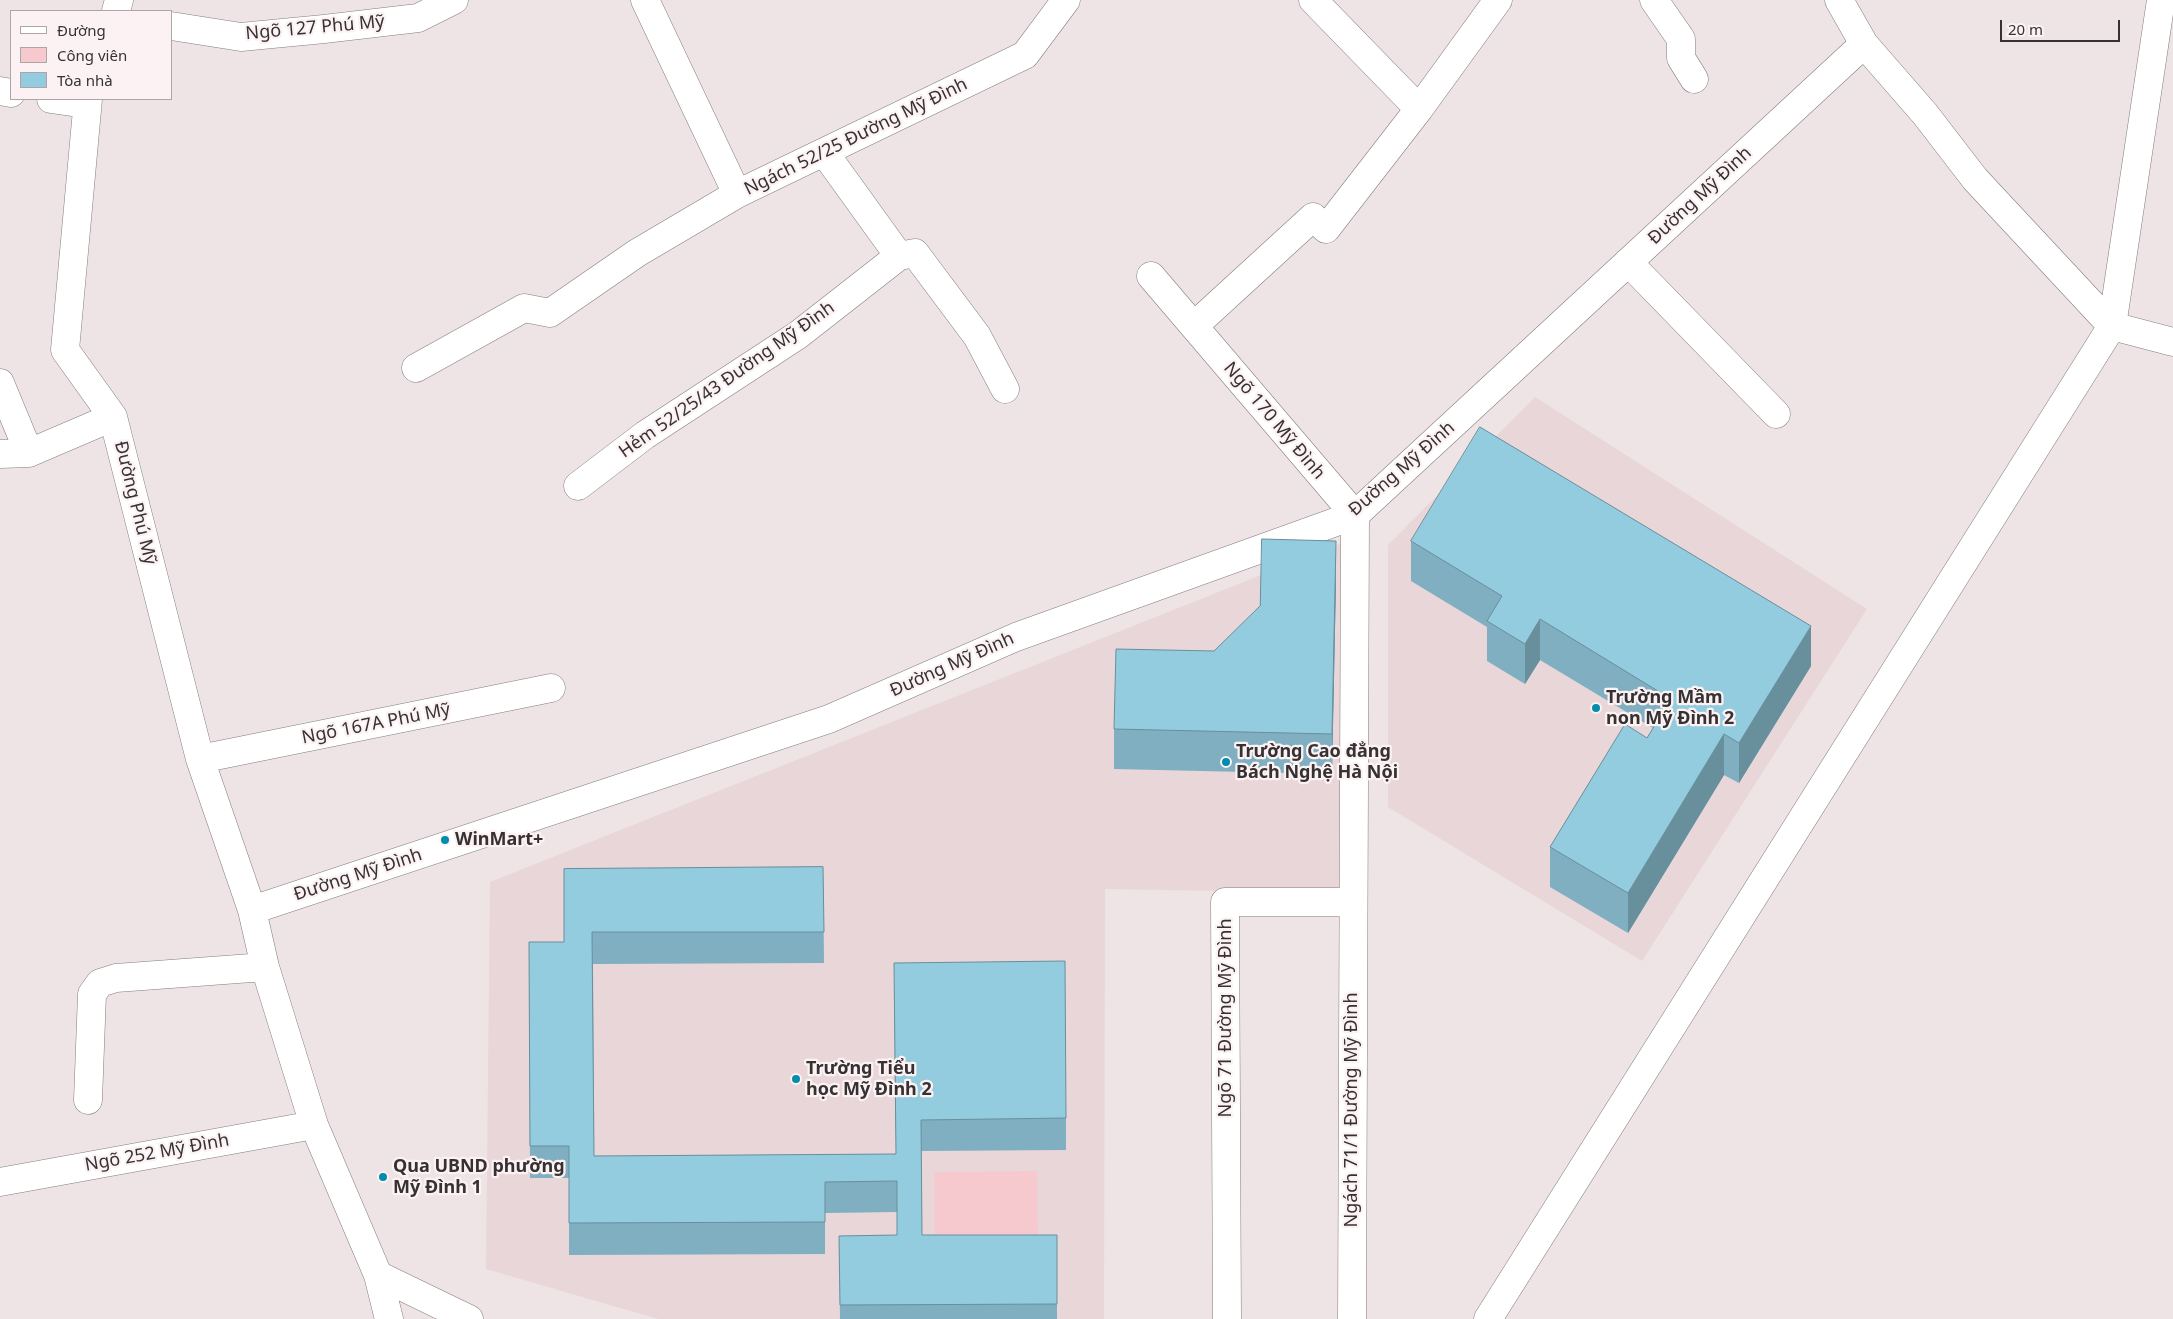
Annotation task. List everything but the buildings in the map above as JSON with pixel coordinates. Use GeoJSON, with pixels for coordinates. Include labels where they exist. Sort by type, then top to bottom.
{"type":"FeatureCollection","features":[{"type":"Feature","properties":{"kind":"street","name":"Ngõ 127 Phú Mỹ"},"geometry":{"type":"LineString","coordinates":[[172,26],[241,37],[418,18],[454,0]]}},
{"type":"Feature","properties":{"kind":"street","name":"Ngách 52/25 Đường Mỹ Đình"},"geometry":{"type":"LineString","coordinates":[[646,0],[737,194],[1025,54],[1066,0]]}},
{"type":"Feature","properties":{"kind":"street"},"geometry":{"type":"LineString","coordinates":[[1313,0],[1419,109]]}},
{"type":"Feature","properties":{"kind":"street"},"geometry":{"type":"LineString","coordinates":[[1194,326],[1313,217],[1326,229],[1419,109],[1498,0]]}},
{"type":"Feature","properties":{"kind":"street"},"geometry":{"type":"LineString","coordinates":[[1654,0],[1681,39],[1681,58],[1694,79]]}},
{"type":"Feature","properties":{"kind":"street"},"geometry":{"type":"LineString","coordinates":[[1839,0],[1864,44],[1925,114],[1975,179],[2112,326],[2173,342]]}},
{"type":"Feature","properties":{"kind":"street"},"geometry":{"type":"LineString","coordinates":[[1488,1319],[2112,326],[2161,0]]}},
{"type":"Feature","properties":{"kind":"street","name":"Đường Mỹ Đình"},"geometry":{"type":"LineString","coordinates":[[252,910],[829,719],[1016,636],[1354,515],[1864,44]]}},
{"type":"Feature","properties":{"kind":"street"},"geometry":{"type":"LineString","coordinates":[[69,100],[87,101]]}},
{"type":"Feature","properties":{"kind":"street","name":"Đường Phú Mỹ"},"geometry":{"type":"LineString","coordinates":[[87,101],[65,350],[113,417],[200,759],[252,910]]}},
{"type":"Feature","properties":{"kind":"street"},"geometry":{"type":"LineString","coordinates":[[824,152],[899,256],[915,253],[977,336],[1005,389]]}},
{"type":"Feature","properties":{"kind":"street"},"geometry":{"type":"LineString","coordinates":[[416,368],[524,308],[550,313],[637,252],[737,194]]}},
{"type":"Feature","properties":{"kind":"street","name":"Hẻm 52/25/43 Đường Mỹ Đình"},"geometry":{"type":"LineString","coordinates":[[578,486],[645,434],[798,335],[899,256]]}},
{"type":"Feature","properties":{"kind":"street"},"geometry":{"type":"LineString","coordinates":[[1628,262],[1776,414]]}},
{"type":"Feature","properties":{"kind":"street","name":"Ngõ 170 Mỹ Đình"},"geometry":{"type":"LineString","coordinates":[[1151,276],[1354,515]]}},
{"type":"Feature","properties":{"kind":"street"},"geometry":{"type":"LineString","coordinates":[[0,383],[29,453]]}},
{"type":"Feature","properties":{"kind":"street"},"geometry":{"type":"LineString","coordinates":[[0,454],[29,453],[113,417]]}},
{"type":"Feature","properties":{"kind":"street"},"geometry":{"type":"LineString","coordinates":[[1453,425],[1479,441]]}},
{"type":"Feature","properties":{"kind":"street"},"geometry":{"type":"LineString","coordinates":[[1353,902],[1354,515]]}},
{"type":"Feature","properties":{"kind":"street","name":"Ngõ 167A Phú Mỹ"},"geometry":{"type":"LineString","coordinates":[[200,759],[551,688]]}},
{"type":"Feature","properties":{"kind":"street","name":"Ngõ 71 Đường Mỹ Đình"},"geometry":{"type":"LineString","coordinates":[[1227,1319],[1226,902],[1353,902]]}},
{"type":"Feature","properties":{"kind":"street","name":"Ngách 71/1 Đường Mỹ Đình"},"geometry":{"type":"LineString","coordinates":[[1352,1319],[1353,902]]}},
{"type":"Feature","properties":{"kind":"street"},"geometry":{"type":"LineString","coordinates":[[252,910],[266,967],[314,1125],[378,1275],[389,1319]]}},
{"type":"Feature","properties":{"kind":"street"},"geometry":{"type":"LineString","coordinates":[[88,1100],[92,994],[100,983],[116,978],[266,967]]}},
{"type":"Feature","properties":{"kind":"street","name":"Ngõ 252 Mỹ Đình"},"geometry":{"type":"LineString","coordinates":[[0,1182],[314,1125]]}},
{"type":"Feature","properties":{"kind":"street"},"geometry":{"type":"LineString","coordinates":[[378,1275],[470,1319]]}},
{"type":"Feature","properties":{"kind":"shaded area","name":"Trường Mầm non Mỹ Đình 2"},"geometry":{"type":"Polygon","coordinates":[[[1535,397],[1867,609],[1642,961],[1388,807],[1388,545],[1535,397]]]}},
{"type":"Feature","properties":{"kind":"shaded area","name":"Trường Tiểu học Mỹ Đình 2"},"geometry":{"type":"Polygon","coordinates":[[[1349,540],[1344,893],[1105,889],[1104,1319],[658,1319],[486,1269],[490,882],[1349,540]]]}},
{"type":"Feature","properties":{"kind":"green space"},"geometry":{"type":"Polygon","coordinates":[[[1037,1171],[1038,1236],[935,1238],[934,1172],[1037,1171]]]}},
{"type":"Feature","properties":{"kind":"place","name":"Trường Mầm non Mỹ Đình 2"},"geometry":{"type":"Point","coordinates":[1596,708]}},
{"type":"Feature","properties":{"kind":"place","name":"Trường Cao đẳng Bách Nghệ Hà Nội"},"geometry":{"type":"Point","coordinates":[1226,762]}},
{"type":"Feature","properties":{"kind":"place","name":"WinMart+"},"geometry":{"type":"Point","coordinates":[445,840]}},
{"type":"Feature","properties":{"kind":"place","name":"Trường Tiểu học Mỹ Đình 2"},"geometry":{"type":"Point","coordinates":[796,1079]}},
{"type":"Feature","properties":{"kind":"place","name":"Qua UBND phường Mỹ Đình 1"},"geometry":{"type":"Point","coordinates":[383,1177]}}]}
